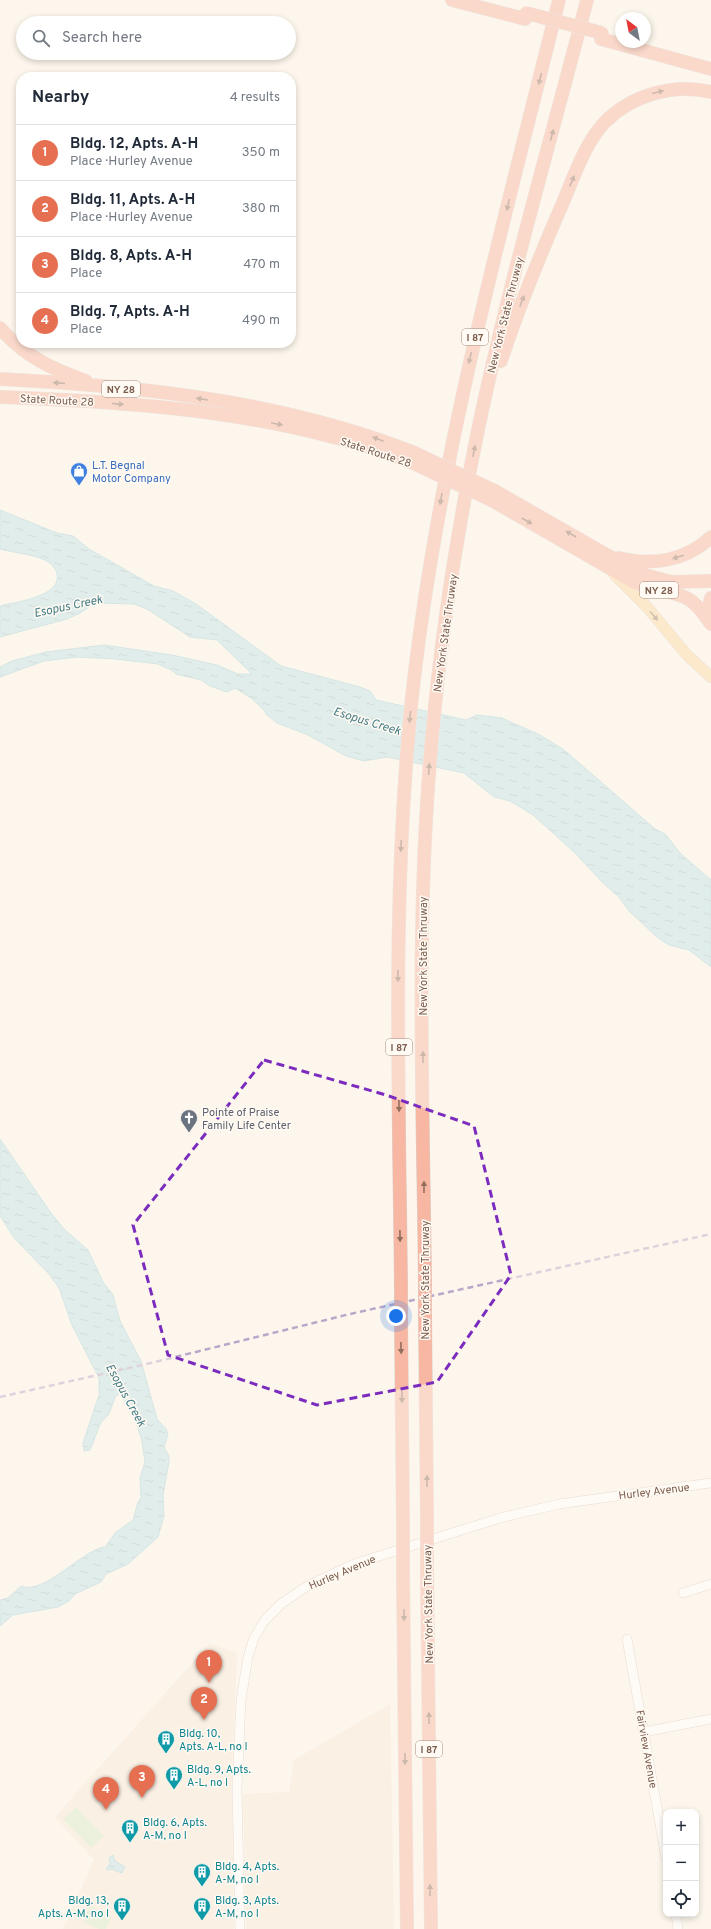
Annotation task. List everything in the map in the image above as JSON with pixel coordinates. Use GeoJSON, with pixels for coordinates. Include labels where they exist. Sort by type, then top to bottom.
{"type":"FeatureCollection","features":[{"type":"Feature","properties":{"kind":"highway"},"geometry":{"type":"LineString","coordinates":[[452,0],[526,16]]}},
{"type":"Feature","properties":{"kind":"highway"},"geometry":{"type":"LineString","coordinates":[[475,0],[526,16],[711,68]]}},
{"type":"Feature","properties":{"kind":"highway"},"geometry":{"type":"LineString","coordinates":[[546,54],[555,0]]}},
{"type":"Feature","properties":{"kind":"highway","name":"I 87"},"geometry":{"type":"LineString","coordinates":[[407,1929],[398,936],[403,807],[414,678],[431,553],[455,426],[483,300],[559,0]]}},
{"type":"Feature","properties":{"kind":"highway","name":"New York State Thruway"},"geometry":{"type":"LineString","coordinates":[[431,1929],[422,937],[427,808],[438,681],[454,565],[478,431],[507,306],[587,0]]}},
{"type":"Feature","properties":{"kind":"highway"},"geometry":{"type":"LineString","coordinates":[[601,36],[615,37]]}},
{"type":"Feature","properties":{"kind":"highway"},"geometry":{"type":"LineString","coordinates":[[651,46],[711,62]]}},
{"type":"Feature","properties":{"kind":"highway"},"geometry":{"type":"LineString","coordinates":[[478,431],[529,283],[581,161],[595,135],[614,114],[632,102],[651,94],[680,89],[711,92]]}},
{"type":"Feature","properties":{"kind":"highway"},"geometry":{"type":"LineString","coordinates":[[0,328],[16,345]]}},
{"type":"Feature","properties":{"kind":"highway"},"geometry":{"type":"LineString","coordinates":[[19,348],[42,363],[107,388]]}},
{"type":"Feature","properties":{"kind":"highway","name":"State Route 28"},"geometry":{"type":"LineString","coordinates":[[0,379],[107,388],[188,397],[275,412],[351,430],[494,496],[636,571],[663,580],[683,583],[711,581]]}},
{"type":"Feature","properties":{"kind":"highway","name":"State Route 28"},"geometry":{"type":"LineString","coordinates":[[0,397],[79,401],[187,410],[275,424],[414,458]]}},
{"type":"Feature","properties":{"kind":"highway"},"geometry":{"type":"LineString","coordinates":[[0,406],[79,401]]}},
{"type":"Feature","properties":{"kind":"highway","name":"State Route 28"},"geometry":{"type":"LineString","coordinates":[[494,496],[608,568],[643,586],[677,594],[690,599],[711,624]]}},
{"type":"Feature","properties":{"kind":"highway"},"geometry":{"type":"LineString","coordinates":[[605,554],[638,561],[661,561],[692,551],[711,538]]}},
{"type":"Feature","properties":{"kind":"highway"},"geometry":{"type":"LineString","coordinates":[[711,598],[709,607],[711,621]]}},
{"type":"Feature","properties":{"kind":"main road"},"geometry":{"type":"LineString","coordinates":[[608,568],[647,607],[687,655],[711,677]]}},
{"type":"Feature","properties":{"kind":"street","name":"Hurley Avenue"},"geometry":{"type":"LineString","coordinates":[[240,1929],[237,1784],[241,1700],[248,1657],[254,1638],[265,1620],[282,1603],[308,1585],[354,1564],[500,1518],[559,1504],[711,1483]]}},
{"type":"Feature","properties":{"kind":"street"},"geometry":{"type":"LineString","coordinates":[[683,1593],[711,1584]]}},
{"type":"Feature","properties":{"kind":"street","name":"Fairview Avenue"},"geometry":{"type":"LineString","coordinates":[[627,1640],[664,1845]]}},
{"type":"Feature","properties":{"kind":"street"},"geometry":{"type":"LineString","coordinates":[[644,1732],[711,1719]]}},
{"type":"Feature","properties":{"kind":"street"},"geometry":{"type":"LineString","coordinates":[[676,1917],[678,1929]]}},
{"type":"Feature","properties":{"kind":"highlighted area"},"geometry":{"type":"Polygon","coordinates":[[[264,1060],[386,1095],[474,1126],[511,1275],[437,1382],[317,1405],[168,1355],[133,1225],[264,1060]]]}},
{"type":"Feature","properties":{"kind":"shaded area"},"geometry":{"type":"Polygon","coordinates":[[[210,1643],[237,1653],[232,1769],[234,1929],[63,1929],[94,1860],[55,1817],[210,1643]]]}},
{"type":"Feature","properties":{"kind":"shaded area"},"geometry":{"type":"Polygon","coordinates":[[[390,1704],[394,1929],[246,1929],[243,1794],[289,1792],[294,1760],[390,1704]]]}},
{"type":"Feature","properties":{"kind":"green space"},"geometry":{"type":"Polygon","coordinates":[[[76,1807],[104,1836],[91,1848],[63,1819],[76,1807]]]}},
{"type":"Feature","properties":{"kind":"green space"},"geometry":{"type":"Polygon","coordinates":[[[90,1906],[112,1916],[106,1929],[99,1929],[83,1922],[90,1906]]]}},
{"type":"Feature","properties":{"kind":"water","name":"Esopus Creek"},"geometry":{"type":"Polygon","coordinates":[[[0,510],[57,533],[73,536],[89,549],[154,586],[173,591],[196,604],[281,666],[360,687],[370,691],[376,700],[466,720],[477,715],[502,718],[538,734],[563,749],[655,829],[665,834],[680,853],[711,880],[711,967],[689,950],[669,945],[658,938],[629,911],[619,897],[603,883],[574,852],[533,815],[510,801],[494,797],[464,773],[387,757],[364,761],[346,756],[308,735],[277,723],[251,698],[235,688],[227,692],[210,686],[201,680],[176,674],[158,664],[116,659],[77,657],[44,661],[0,677],[0,667],[12,661],[46,652],[104,645],[172,655],[217,665],[238,674],[252,674],[217,640],[190,637],[147,609],[134,604],[95,603],[80,613],[67,619],[0,637],[0,606],[26,600],[45,593],[57,582],[57,574],[53,566],[45,560],[0,549],[0,510]]]}},
{"type":"Feature","properties":{"kind":"water","name":"Esopus Creek"},"geometry":{"type":"Polygon","coordinates":[[[0,1139],[51,1213],[64,1229],[88,1250],[103,1282],[113,1295],[120,1321],[141,1361],[157,1419],[166,1429],[168,1434],[164,1447],[169,1456],[169,1462],[163,1495],[164,1516],[158,1537],[128,1564],[106,1574],[101,1582],[75,1594],[69,1601],[58,1607],[13,1615],[0,1626],[0,1600],[8,1598],[21,1586],[30,1587],[52,1579],[86,1555],[105,1547],[116,1532],[133,1520],[138,1502],[141,1498],[140,1478],[145,1462],[135,1410],[130,1411],[120,1393],[115,1397],[109,1414],[101,1422],[90,1450],[84,1451],[83,1443],[99,1395],[99,1378],[72,1325],[59,1288],[49,1274],[15,1239],[0,1216],[0,1139]]]}},
{"type":"Feature","properties":{"kind":"water"},"geometry":{"type":"Polygon","coordinates":[[[113,1855],[115,1861],[125,1867],[122,1873],[111,1869],[106,1869],[110,1864],[109,1858],[113,1855]]]}},
{"type":"Feature","properties":{"kind":"railway"},"geometry":{"type":"LineString","coordinates":[[0,1397],[151,1363],[350,1314],[711,1234]]}},
{"type":"Feature","properties":{"kind":"place","name":"L.T. Begnal Motor Company"},"geometry":{"type":"Point","coordinates":[79,486]}},
{"type":"Feature","properties":{"kind":"place","name":"Pointe of Praise Family Life Center"},"geometry":{"type":"Point","coordinates":[189,1133]}},
{"type":"Feature","properties":{"kind":"place","name":"Bldg. 12, Apts. A-H"},"geometry":{"type":"Point","coordinates":[209,1683]}},
{"type":"Feature","properties":{"kind":"place","name":"Bldg. 11, Apts. A-H"},"geometry":{"type":"Point","coordinates":[204,1720]}},
{"type":"Feature","properties":{"kind":"place","name":"Bldg. 10, Apts. A-L, no I"},"geometry":{"type":"Point","coordinates":[166,1754]}},
{"type":"Feature","properties":{"kind":"place","name":"Bldg. 9, Apts. A-L, no I"},"geometry":{"type":"Point","coordinates":[174,1790]}},
{"type":"Feature","properties":{"kind":"place","name":"Bldg. 8, Apts. A-H"},"geometry":{"type":"Point","coordinates":[142,1798]}},
{"type":"Feature","properties":{"kind":"place","name":"Bldg. 7, Apts. A-H"},"geometry":{"type":"Point","coordinates":[106,1810]}},
{"type":"Feature","properties":{"kind":"place","name":"Bldg. 6, Apts. A-M, no I"},"geometry":{"type":"Point","coordinates":[130,1843]}},
{"type":"Feature","properties":{"kind":"place","name":"Bldg. 4, Apts. A-M, no I"},"geometry":{"type":"Point","coordinates":[202,1887]}},
{"type":"Feature","properties":{"kind":"place","name":"Bldg. 13, Apts. A-M, no I"},"geometry":{"type":"Point","coordinates":[122,1921]}},
{"type":"Feature","properties":{"kind":"place","name":"Bldg. 3, Apts. A-M, no I"},"geometry":{"type":"Point","coordinates":[202,1921]}}]}
